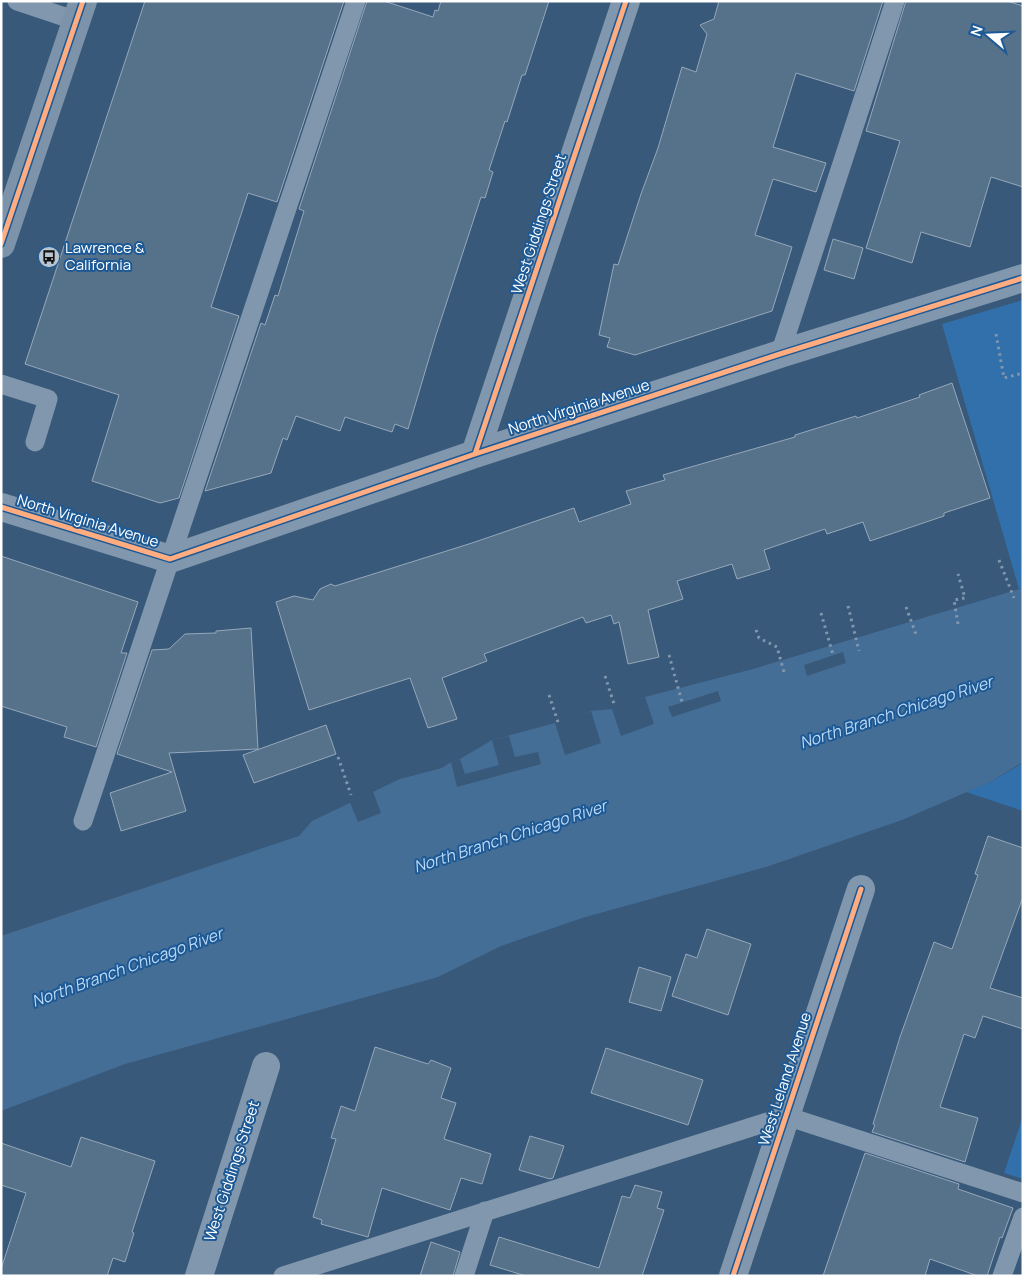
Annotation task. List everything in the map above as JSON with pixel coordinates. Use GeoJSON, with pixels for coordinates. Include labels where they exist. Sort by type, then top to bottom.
{"type":"FeatureCollection","features":[{"type":"Feature","properties":{"kind":"main road"},"geometry":{"type":"LineString","coordinates":[[1,244],[7,205],[80,11]]}},
{"type":"Feature","properties":{"kind":"street","name":"West Giddings Street"},"geometry":{"type":"LineString","coordinates":[[475,454],[626,1]]}},
{"type":"Feature","properties":{"kind":"street","name":"North Virginia Avenue"},"geometry":{"type":"LineString","coordinates":[[1,507],[170,559],[475,454],[780,354],[1023,278]]}},
{"type":"Feature","properties":{"kind":"street","name":"West Leland Avenue"},"geometry":{"type":"LineString","coordinates":[[733,1276],[861,889]]}},
{"type":"Feature","properties":{"kind":"street","name":"West Giddings Street"},"geometry":{"type":"LineString","coordinates":[[199,1276],[266,1066]]}},
{"type":"Feature","properties":{"kind":"lane"},"geometry":{"type":"LineString","coordinates":[[17,1],[80,11]]}},
{"type":"Feature","properties":{"kind":"lane"},"geometry":{"type":"LineString","coordinates":[[83,821],[356,1]]}},
{"type":"Feature","properties":{"kind":"lane"},"geometry":{"type":"LineString","coordinates":[[780,354],[895,1]]}},
{"type":"Feature","properties":{"kind":"lane"},"geometry":{"type":"LineString","coordinates":[[1,384],[48,399],[34,442]]}},
{"type":"Feature","properties":{"kind":"lane"},"geometry":{"type":"LineString","coordinates":[[283,1276],[786,1116],[1023,1193]]}},
{"type":"Feature","properties":{"kind":"lane"},"geometry":{"type":"LineString","coordinates":[[464,1276],[485,1211]]}},
{"type":"Feature","properties":{"kind":"lane"},"geometry":{"type":"LineString","coordinates":[[1002,1276],[1023,1217]]}},
{"type":"Feature","properties":{"kind":"path"},"geometry":{"type":"LineString","coordinates":[[996,334],[1004,378],[1023,373]]}},
{"type":"Feature","properties":{"kind":"path"},"geometry":{"type":"LineString","coordinates":[[999,560],[1014,598]]}},
{"type":"Feature","properties":{"kind":"path"},"geometry":{"type":"LineString","coordinates":[[958,574],[965,598],[954,600],[958,624]]}},
{"type":"Feature","properties":{"kind":"path"},"geometry":{"type":"LineString","coordinates":[[848,606],[859,651]]}},
{"type":"Feature","properties":{"kind":"path"},"geometry":{"type":"LineString","coordinates":[[906,607],[917,637]]}},
{"type":"Feature","properties":{"kind":"path"},"geometry":{"type":"LineString","coordinates":[[821,613],[833,655]]}},
{"type":"Feature","properties":{"kind":"path"},"geometry":{"type":"LineString","coordinates":[[756,630],[759,638],[777,647],[784,672]]}},
{"type":"Feature","properties":{"kind":"path"},"geometry":{"type":"LineString","coordinates":[[669,654],[682,702]]}},
{"type":"Feature","properties":{"kind":"path"},"geometry":{"type":"LineString","coordinates":[[605,676],[615,707]]}},
{"type":"Feature","properties":{"kind":"path"},"geometry":{"type":"LineString","coordinates":[[549,695],[558,722]]}},
{"type":"Feature","properties":{"kind":"path"},"geometry":{"type":"LineString","coordinates":[[338,757],[351,795]]}},
{"type":"Feature","properties":{"kind":"shaded area"},"geometry":{"type":"Polygon","coordinates":[[[1023,300],[1023,588],[1019,589],[942,324],[1023,300]]]}},
{"type":"Feature","properties":{"kind":"shaded area"},"geometry":{"type":"Polygon","coordinates":[[[1023,763],[1023,811],[966,792],[990,782],[1023,763]]]}},
{"type":"Feature","properties":{"kind":"shaded area"},"geometry":{"type":"Polygon","coordinates":[[[1023,1116],[1023,1179],[1004,1173],[1023,1116]]]}},
{"type":"Feature","properties":{"kind":"water","name":"North Branch Chicago River"},"geometry":{"type":"Polygon","coordinates":[[[1023,588],[1023,762],[990,782],[902,820],[766,867],[582,918],[501,946],[438,977],[125,1064],[1,1111],[1,936],[299,836],[312,821],[400,779],[442,768],[492,740],[591,711],[612,709],[645,697],[753,669],[1023,588]]]}},
{"type":"Feature","properties":{"kind":"pier"},"geometry":{"type":"Polygon","coordinates":[[[843,652],[846,663],[807,676],[804,665],[843,652]]]}},
{"type":"Feature","properties":{"kind":"pier"},"geometry":{"type":"Polygon","coordinates":[[[718,691],[721,701],[672,717],[668,707],[718,691]]]}},
{"type":"Feature","properties":{"kind":"pier"},"geometry":{"type":"Polygon","coordinates":[[[645,697],[654,724],[621,736],[612,709],[645,697]]]}},
{"type":"Feature","properties":{"kind":"pier"},"geometry":{"type":"Polygon","coordinates":[[[591,711],[601,743],[565,755],[555,723],[591,711]]]}},
{"type":"Feature","properties":{"kind":"pier"},"geometry":{"type":"Polygon","coordinates":[[[509,736],[515,757],[538,752],[541,764],[457,787],[451,762],[460,759],[465,774],[499,765],[492,740],[509,736]]]}},
{"type":"Feature","properties":{"kind":"pier"},"geometry":{"type":"Polygon","coordinates":[[[372,789],[381,813],[358,822],[349,800],[372,789]]]}},
{"type":"Feature","properties":{"kind":"building"},"geometry":{"type":"Polygon","coordinates":[[[145,1],[344,1],[277,202],[248,193],[211,307],[239,316],[179,498],[160,503],[92,481],[119,395],[25,364],[145,1]]]}},
{"type":"Feature","properties":{"kind":"building"},"geometry":{"type":"Polygon","coordinates":[[[367,1],[384,1],[433,17],[435,10],[438,11],[441,1],[549,1],[525,75],[522,75],[507,122],[505,121],[489,170],[493,172],[485,198],[481,197],[436,335],[408,429],[395,424],[392,432],[345,417],[340,431],[296,416],[287,440],[283,438],[271,473],[205,491],[261,323],[265,325],[275,295],[278,296],[304,211],[299,209],[367,1]]]}},
{"type":"Feature","properties":{"kind":"building"},"geometry":{"type":"Polygon","coordinates":[[[719,1],[883,1],[854,91],[796,73],[773,147],[826,163],[816,192],[773,179],[755,235],[792,247],[772,311],[635,355],[607,347],[610,338],[599,335],[614,264],[618,265],[658,148],[682,67],[696,72],[707,34],[700,25],[714,19],[719,1]]]}},
{"type":"Feature","properties":{"kind":"building"},"geometry":{"type":"Polygon","coordinates":[[[906,1],[1007,1],[1023,6],[1023,187],[991,177],[970,247],[921,232],[912,263],[866,248],[900,141],[866,131],[906,1]]]}},
{"type":"Feature","properties":{"kind":"building"},"geometry":{"type":"Polygon","coordinates":[[[833,239],[863,248],[854,279],[824,270],[833,239]]]}},
{"type":"Feature","properties":{"kind":"building"},"geometry":{"type":"Polygon","coordinates":[[[952,383],[990,498],[870,541],[863,522],[827,534],[825,529],[764,550],[770,569],[737,579],[732,564],[677,581],[683,599],[648,610],[659,657],[628,664],[619,622],[614,624],[611,615],[586,623],[583,617],[484,654],[487,661],[442,678],[457,719],[428,728],[410,678],[309,710],[276,602],[294,596],[313,600],[320,589],[331,584],[335,586],[472,543],[574,508],[579,522],[631,504],[626,491],[665,480],[663,475],[795,437],[795,435],[856,416],[857,418],[920,397],[919,395],[952,383]]]}},
{"type":"Feature","properties":{"kind":"building"},"geometry":{"type":"Polygon","coordinates":[[[1,556],[138,602],[121,653],[127,653],[96,747],[64,737],[67,727],[1,706],[1,556]]]}},
{"type":"Feature","properties":{"kind":"building"},"geometry":{"type":"Polygon","coordinates":[[[251,628],[258,749],[169,753],[186,811],[121,831],[110,793],[172,772],[117,754],[152,650],[169,649],[185,634],[216,633],[216,631],[251,628]]]}},
{"type":"Feature","properties":{"kind":"building"},"geometry":{"type":"Polygon","coordinates":[[[326,725],[336,754],[254,783],[243,755],[326,725]]]}},
{"type":"Feature","properties":{"kind":"building"},"geometry":{"type":"Polygon","coordinates":[[[988,836],[1023,848],[1023,897],[990,988],[1023,998],[1023,1029],[983,1016],[975,1038],[964,1034],[940,1107],[978,1118],[965,1162],[872,1132],[900,1037],[934,942],[952,949],[978,875],[975,874],[988,836]]]}},
{"type":"Feature","properties":{"kind":"building"},"geometry":{"type":"Polygon","coordinates":[[[707,929],[751,944],[728,1015],[672,996],[686,954],[697,958],[707,929]]]}},
{"type":"Feature","properties":{"kind":"building"},"geometry":{"type":"Polygon","coordinates":[[[639,967],[671,977],[661,1011],[629,1002],[639,967]]]}},
{"type":"Feature","properties":{"kind":"building"},"geometry":{"type":"Polygon","coordinates":[[[375,1047],[428,1064],[431,1060],[451,1068],[441,1098],[456,1103],[444,1139],[491,1154],[482,1184],[461,1178],[450,1210],[382,1188],[368,1237],[321,1224],[322,1220],[313,1217],[336,1139],[331,1138],[341,1106],[355,1111],[375,1047]]]}},
{"type":"Feature","properties":{"kind":"building"},"geometry":{"type":"Polygon","coordinates":[[[606,1048],[703,1080],[688,1125],[591,1093],[606,1048]]]}},
{"type":"Feature","properties":{"kind":"building"},"geometry":{"type":"Polygon","coordinates":[[[530,1136],[564,1146],[553,1178],[550,1179],[519,1170],[530,1136]]]}},
{"type":"Feature","properties":{"kind":"building"},"geometry":{"type":"Polygon","coordinates":[[[81,1137],[155,1161],[132,1232],[134,1233],[125,1262],[113,1258],[107,1276],[1,1276],[1,1269],[26,1193],[1,1185],[1,1143],[71,1167],[81,1137]]]}},
{"type":"Feature","properties":{"kind":"building"},"geometry":{"type":"Polygon","coordinates":[[[865,1153],[959,1184],[958,1189],[1013,1208],[1002,1238],[1000,1237],[987,1276],[978,1276],[930,1259],[925,1276],[823,1276],[865,1153]]]}},
{"type":"Feature","properties":{"kind":"building"},"geometry":{"type":"Polygon","coordinates":[[[635,1185],[662,1192],[657,1208],[664,1210],[642,1276],[526,1276],[490,1265],[499,1237],[599,1268],[622,1196],[630,1198],[635,1185]]]}},
{"type":"Feature","properties":{"kind":"building"},"geometry":{"type":"Polygon","coordinates":[[[431,1242],[460,1252],[453,1276],[420,1276],[431,1242]]]}},
{"type":"Feature","properties":{"kind":"cycle path"},"geometry":{"type":"LineString","coordinates":[[1,244],[83,1]]}},
{"type":"Feature","properties":{"kind":"cycle path"},"geometry":{"type":"LineString","coordinates":[[475,454],[626,1]]}},
{"type":"Feature","properties":{"kind":"cycle path"},"geometry":{"type":"LineString","coordinates":[[1,507],[170,559],[475,454],[780,354],[1023,278]]}},
{"type":"Feature","properties":{"kind":"cycle path"},"geometry":{"type":"LineString","coordinates":[[733,1276],[861,889]]}},
{"type":"Feature","properties":{"kind":"place","name":"Lawrence & California"},"geometry":{"type":"Point","coordinates":[49,257]}}]}
